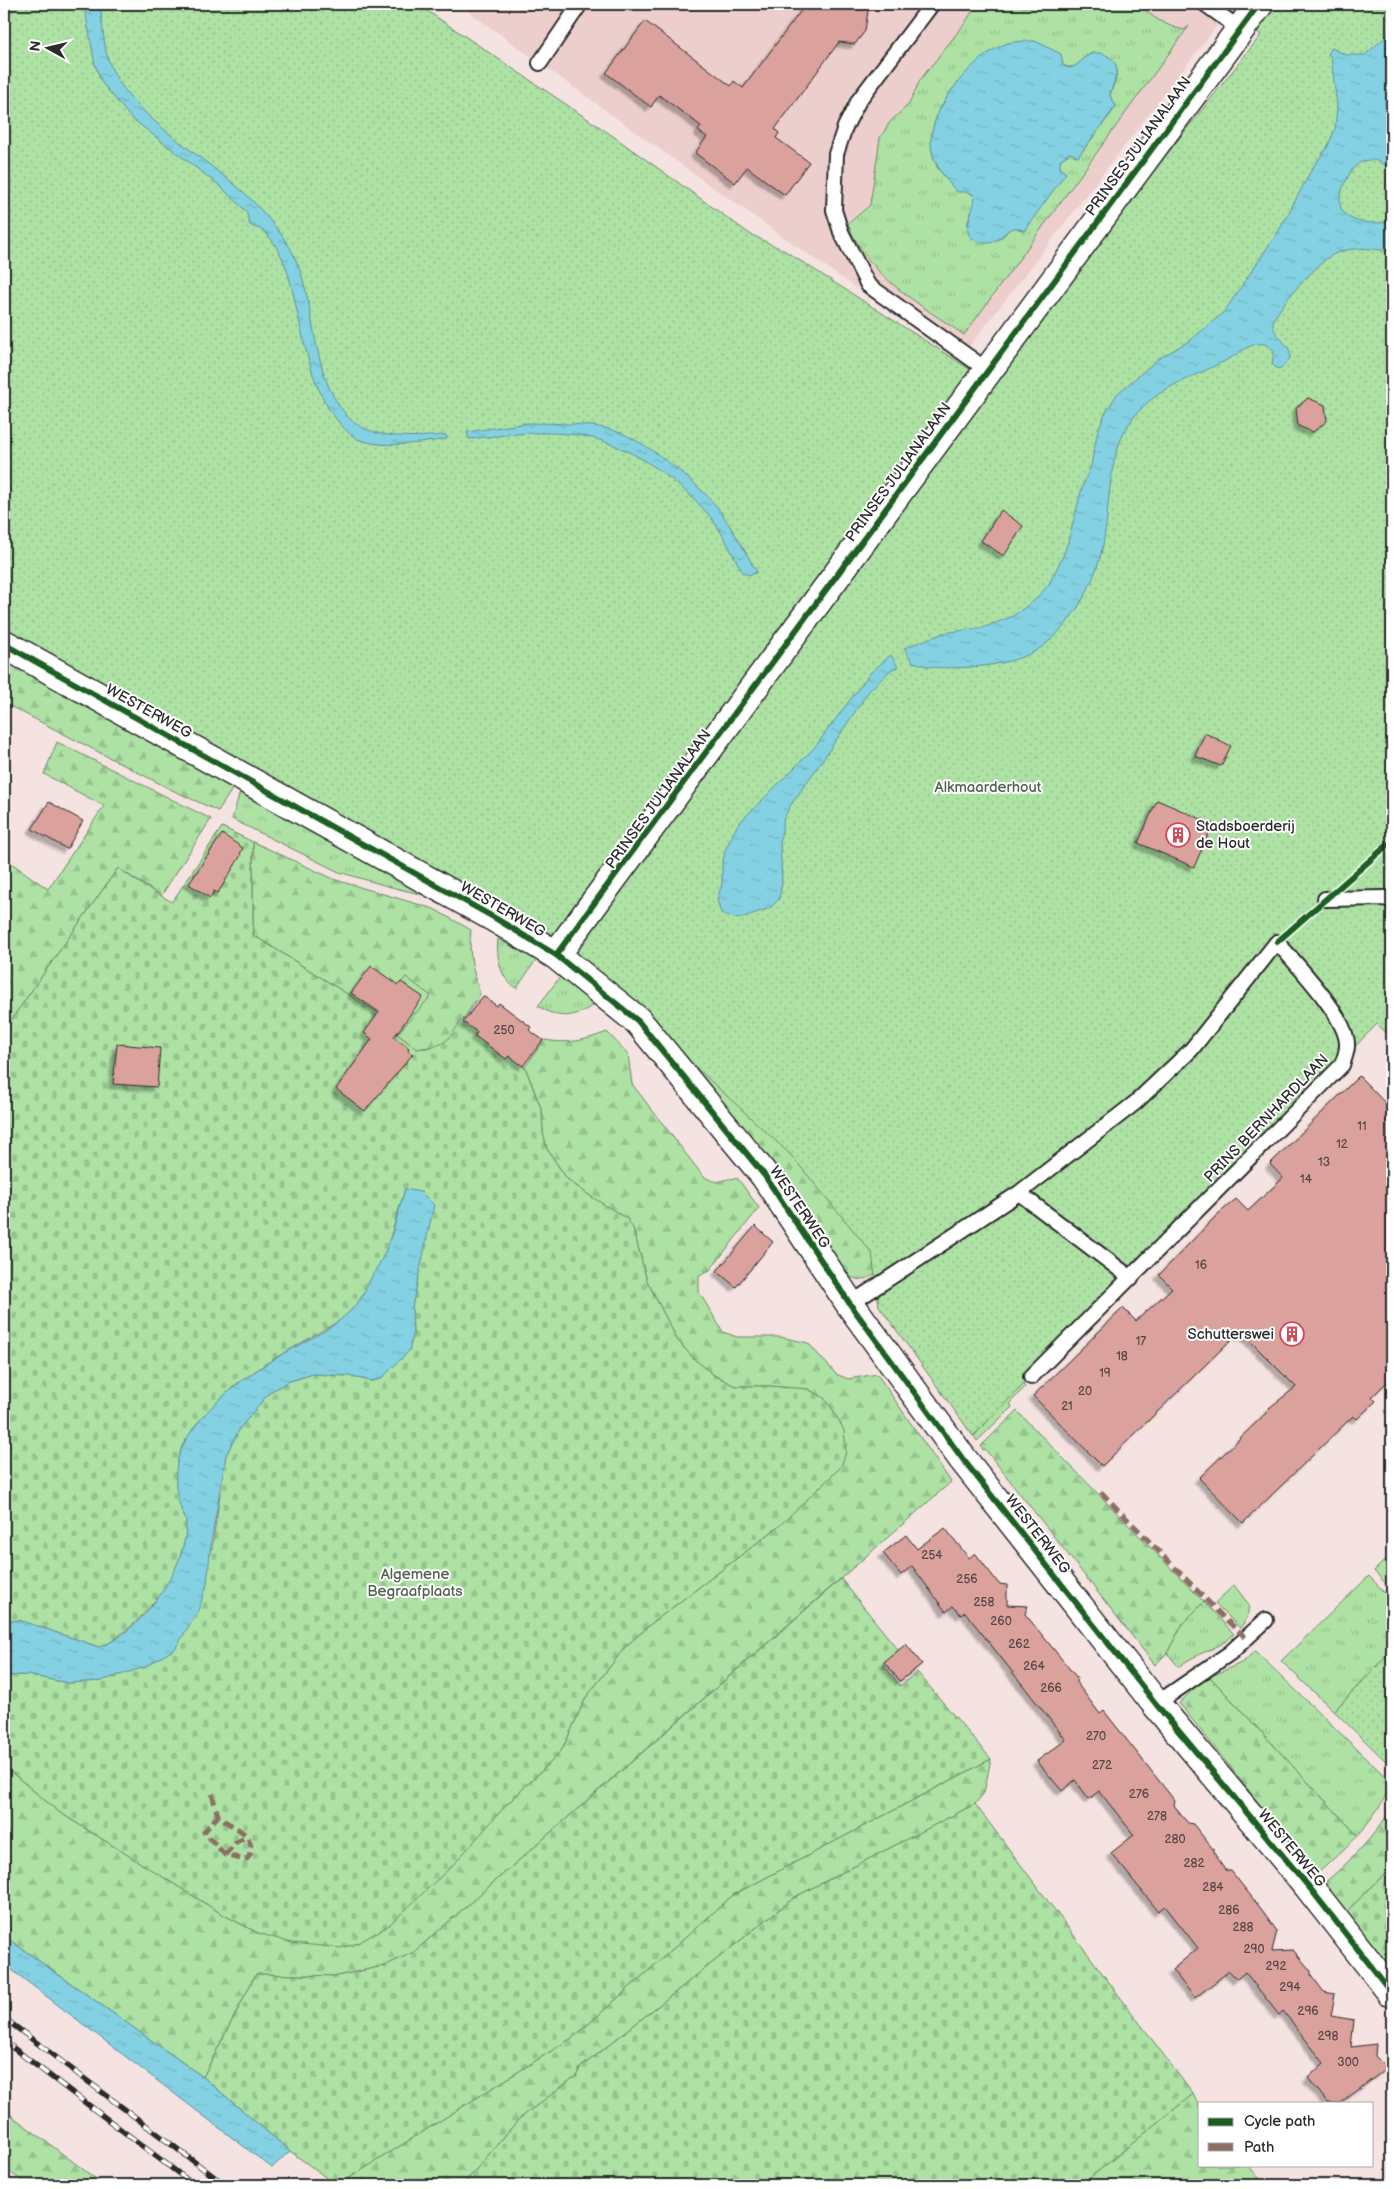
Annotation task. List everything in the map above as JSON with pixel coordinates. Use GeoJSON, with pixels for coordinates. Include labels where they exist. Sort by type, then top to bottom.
{"type":"FeatureCollection","features":[{"type":"Feature","properties":{"kind":"street","name":"PRINSES JULIANALAAN"},"geometry":{"type":"LineString","coordinates":[[556,955],[593,908],[987,370],[1259,4]]}},
{"type":"Feature","properties":{"kind":"street","name":"WESTERWEG"},"geometry":{"type":"LineString","coordinates":[[4,644],[495,918],[556,955],[638,1022],[765,1176],[850,1304],[962,1458],[1156,1704],[1309,1887],[1392,1993]]}},
{"type":"Feature","properties":{"kind":"lane"},"geometry":{"type":"LineString","coordinates":[[540,63],[580,4]]}},
{"type":"Feature","properties":{"kind":"lane"},"geometry":{"type":"LineString","coordinates":[[932,4],[859,100],[845,127],[836,154],[834,210],[841,232],[868,285],[987,370]]}},
{"type":"Feature","properties":{"kind":"lane"},"geometry":{"type":"LineString","coordinates":[[1205,4],[1240,29]]}},
{"type":"Feature","properties":{"kind":"lane"},"geometry":{"type":"LineString","coordinates":[[1324,900],[1385,898],[1392,901]]}},
{"type":"Feature","properties":{"kind":"lane","name":"PRINS BERNHARDLAAN"},"geometry":{"type":"LineString","coordinates":[[850,1304],[1019,1193],[1135,1103],[1191,1050],[1277,942],[1326,1000],[1343,1027],[1348,1045],[1342,1065],[1031,1378]]}},
{"type":"Feature","properties":{"kind":"lane"},"geometry":{"type":"LineString","coordinates":[[1019,1193],[1131,1278]]}},
{"type":"Feature","properties":{"kind":"lane"},"geometry":{"type":"LineString","coordinates":[[1156,1704],[1230,1653],[1266,1620]]}},
{"type":"Feature","properties":{"kind":"shaded area"},"geometry":{"type":"Polygon","coordinates":[[[458,4],[1234,4],[959,360],[715,189],[458,4]]]}},
{"type":"Feature","properties":{"kind":"green space","name":"Alkmaarderhout"},"geometry":{"type":"Polygon","coordinates":[[[4,4],[417,4],[610,134],[750,234],[785,251],[993,384],[1096,244],[1261,35],[1220,4],[1392,4],[1392,1038],[1377,1024],[973,1436],[879,1306],[872,1253],[790,1154],[561,943],[4,628],[4,4]]]}},
{"type":"Feature","properties":{"kind":"green space"},"geometry":{"type":"Polygon","coordinates":[[[977,4],[1139,4],[1154,17],[1165,23],[1184,30],[1189,26],[964,335],[913,300],[882,274],[857,243],[848,224],[870,205],[880,138],[890,122],[909,104],[920,80],[965,23],[977,4]],[[1092,53],[1075,66],[1068,67],[1063,65],[1061,59],[953,88],[948,96],[935,120],[932,146],[939,170],[951,181],[974,195],[975,206],[968,220],[968,225],[969,231],[980,242],[1001,238],[1008,230],[1014,227],[1024,231],[1062,170],[1059,165],[1060,160],[1070,153],[1078,157],[1116,107],[1110,96],[1117,71],[1116,66],[1107,56],[1092,53]]]}},
{"type":"Feature","properties":{"kind":"green space"},"geometry":{"type":"Polygon","coordinates":[[[13,665],[233,788],[218,811],[174,791],[4,703],[4,668],[13,665]]]}},
{"type":"Feature","properties":{"kind":"green space"},"geometry":{"type":"Polygon","coordinates":[[[57,742],[211,819],[161,896],[118,868],[4,1030],[4,858],[48,889],[104,806],[44,774],[57,742]]]}},
{"type":"Feature","properties":{"kind":"green space"},"geometry":{"type":"Polygon","coordinates":[[[240,792],[424,895],[339,872],[232,819],[240,792]]]}},
{"type":"Feature","properties":{"kind":"green space","name":"Algemene Begraafplaats"},"geometry":{"type":"Polygon","coordinates":[[[222,827],[253,842],[253,935],[376,1012],[406,977],[431,996],[397,1034],[417,1049],[434,1046],[445,1041],[453,1033],[462,1018],[525,1067],[542,1111],[543,1133],[547,1149],[567,1179],[626,1218],[633,1228],[647,1281],[678,1341],[694,1359],[714,1375],[735,1386],[808,1389],[824,1398],[844,1430],[846,1452],[841,1467],[778,1527],[652,1623],[625,1647],[585,1699],[563,1748],[552,1761],[506,1805],[455,1863],[388,1926],[358,1943],[341,1948],[292,1943],[258,1933],[222,1914],[59,1812],[4,1766],[4,1676],[28,1675],[68,1683],[101,1681],[211,1554],[226,1455],[240,1427],[270,1392],[290,1381],[313,1374],[349,1376],[371,1381],[381,1379],[409,1350],[413,1335],[412,1307],[418,1277],[405,1189],[386,1251],[359,1302],[342,1319],[267,1363],[234,1386],[197,1423],[182,1446],[177,1465],[181,1509],[187,1521],[186,1537],[178,1564],[168,1586],[134,1624],[108,1644],[99,1647],[22,1621],[4,1620],[4,1030],[118,868],[172,902],[222,827]]]}},
{"type":"Feature","properties":{"kind":"green space"},"geometry":{"type":"Polygon","coordinates":[[[253,842],[336,880],[434,909],[471,930],[472,962],[480,994],[451,1039],[442,1045],[417,1049],[397,1034],[406,977],[376,1012],[253,935],[253,842]]]}},
{"type":"Feature","properties":{"kind":"green space"},"geometry":{"type":"Polygon","coordinates":[[[498,939],[536,960],[517,988],[511,985],[500,967],[498,939]]]}},
{"type":"Feature","properties":{"kind":"green space"},"geometry":{"type":"Polygon","coordinates":[[[560,977],[593,1000],[592,1006],[578,1013],[565,1016],[552,1013],[538,1006],[560,977]]]}},
{"type":"Feature","properties":{"kind":"green space"},"geometry":{"type":"Polygon","coordinates":[[[669,993],[887,1266],[872,1276],[862,1279],[852,1278],[846,1274],[761,1152],[708,1083],[647,1012],[669,993]]]}},
{"type":"Feature","properties":{"kind":"green space"},"geometry":{"type":"Polygon","coordinates":[[[607,1032],[628,1054],[632,1084],[703,1176],[714,1181],[738,1179],[759,1208],[710,1270],[699,1275],[699,1292],[723,1332],[737,1337],[781,1337],[808,1343],[836,1374],[848,1379],[877,1374],[951,1482],[414,1952],[384,1966],[337,1976],[256,1974],[203,2077],[4,1936],[4,1766],[59,1812],[222,1914],[258,1933],[506,1805],[563,1748],[585,1699],[625,1647],[652,1623],[778,1527],[824,1398],[808,1389],[735,1386],[714,1375],[694,1359],[678,1341],[647,1281],[633,1228],[567,1179],[547,1149],[543,1133],[542,1111],[525,1067],[544,1040],[576,1041],[607,1032]]]}},
{"type":"Feature","properties":{"kind":"green space"},"geometry":{"type":"Polygon","coordinates":[[[1021,1380],[1025,1387],[1010,1403],[1012,1407],[977,1441],[974,1436],[1021,1380]]]}},
{"type":"Feature","properties":{"kind":"green space"},"geometry":{"type":"Polygon","coordinates":[[[1017,1411],[1204,1602],[1183,1623],[1167,1653],[1155,1665],[985,1449],[983,1450],[981,1446],[1017,1411]]]}},
{"type":"Feature","properties":{"kind":"green space"},"geometry":{"type":"Polygon","coordinates":[[[1392,1553],[1392,1590],[1374,1571],[1392,1553]]]}},
{"type":"Feature","properties":{"kind":"green space"},"geometry":{"type":"Polygon","coordinates":[[[1369,1576],[1392,1601],[1392,1650],[1334,1711],[1281,1661],[1369,1576]]]}},
{"type":"Feature","properties":{"kind":"green space"},"geometry":{"type":"Polygon","coordinates":[[[841,1579],[899,1651],[883,1664],[900,1686],[917,1672],[991,1759],[733,1895],[575,2036],[338,2185],[290,2151],[203,2077],[256,1974],[337,1976],[384,1966],[414,1952],[841,1579]]]}},
{"type":"Feature","properties":{"kind":"green space"},"geometry":{"type":"Polygon","coordinates":[[[1234,1585],[1249,1605],[1247,1619],[1240,1628],[1215,1603],[1234,1585]]]}},
{"type":"Feature","properties":{"kind":"green space"},"geometry":{"type":"Polygon","coordinates":[[[1204,1602],[1234,1634],[1222,1644],[1192,1658],[1179,1667],[1167,1653],[1183,1623],[1204,1602]]]}},
{"type":"Feature","properties":{"kind":"green space"},"geometry":{"type":"Polygon","coordinates":[[[1392,1650],[1392,1767],[1334,1711],[1392,1650]]]}},
{"type":"Feature","properties":{"kind":"green space"},"geometry":{"type":"Polygon","coordinates":[[[1255,1651],[1390,1781],[1389,1788],[1382,1802],[1358,1836],[1210,1677],[1243,1662],[1255,1651]]]}},
{"type":"Feature","properties":{"kind":"green space"},"geometry":{"type":"Polygon","coordinates":[[[1210,1677],[1358,1836],[1316,1875],[1179,1703],[1200,1683],[1210,1677]]]}},
{"type":"Feature","properties":{"kind":"green space"},"geometry":{"type":"Polygon","coordinates":[[[991,1759],[984,1793],[975,1804],[795,1897],[580,2068],[577,2075],[519,2119],[463,2185],[338,2185],[575,2036],[733,1895],[991,1759]]]}},
{"type":"Feature","properties":{"kind":"green space"},"geometry":{"type":"Polygon","coordinates":[[[975,1804],[1193,2094],[1081,2185],[463,2185],[519,2119],[577,2075],[580,2068],[795,1897],[975,1804]]]}},
{"type":"Feature","properties":{"kind":"green space"},"geometry":{"type":"Polygon","coordinates":[[[1392,1808],[1392,1867],[1346,1912],[1323,1884],[1361,1849],[1392,1808]]]}},
{"type":"Feature","properties":{"kind":"green space"},"geometry":{"type":"Polygon","coordinates":[[[1392,1867],[1392,1969],[1346,1912],[1392,1867]]]}},
{"type":"Feature","properties":{"kind":"green space"},"geometry":{"type":"Polygon","coordinates":[[[1193,2094],[1198,2104],[1198,2166],[1249,2166],[1265,2185],[1144,2185],[1140,2181],[1136,2185],[1081,2185],[1193,2094]]]}},
{"type":"Feature","properties":{"kind":"green space"},"geometry":{"type":"Polygon","coordinates":[[[4,2110],[104,2185],[28,2185],[4,2168],[4,2110]]]}},
{"type":"Feature","properties":{"kind":"water"},"geometry":{"type":"Polygon","coordinates":[[[84,4],[100,4],[108,60],[120,83],[131,98],[178,141],[249,197],[283,237],[295,257],[303,280],[325,376],[334,398],[348,417],[358,425],[381,434],[408,437],[446,435],[447,439],[392,445],[370,443],[353,437],[347,432],[329,408],[316,382],[307,354],[290,280],[279,251],[265,232],[250,225],[246,211],[220,186],[131,118],[102,83],[95,65],[84,4]]]}},
{"type":"Feature","properties":{"kind":"water"},"geometry":{"type":"Polygon","coordinates":[[[1392,31],[1392,171],[1375,161],[1364,161],[1355,167],[1346,181],[1341,194],[1340,205],[1343,212],[1350,218],[1359,221],[1381,223],[1392,221],[1392,252],[1362,249],[1339,252],[1326,259],[1308,276],[1281,308],[1273,323],[1275,331],[1290,352],[1290,358],[1281,369],[1276,368],[1272,364],[1274,351],[1269,346],[1264,344],[1253,345],[1172,386],[1140,410],[1128,425],[1120,442],[1111,478],[1105,536],[1093,579],[1074,614],[1047,643],[1023,657],[992,665],[944,668],[928,667],[913,662],[904,648],[944,633],[985,627],[1013,616],[1035,600],[1049,584],[1068,542],[1082,488],[1091,465],[1098,430],[1117,394],[1158,359],[1191,340],[1224,312],[1280,229],[1313,167],[1327,148],[1335,129],[1337,106],[1331,57],[1328,54],[1332,48],[1346,55],[1365,55],[1392,31]]]}},
{"type":"Feature","properties":{"kind":"water"},"geometry":{"type":"Polygon","coordinates":[[[1035,41],[1061,54],[1063,65],[1069,68],[1094,53],[1104,54],[1112,59],[1117,69],[1110,96],[1116,106],[1078,157],[1070,153],[1060,160],[1060,168],[1066,173],[1024,231],[1013,228],[996,241],[984,243],[974,240],[969,235],[968,222],[975,200],[974,195],[968,192],[957,192],[940,171],[932,153],[932,131],[945,100],[968,71],[981,59],[1008,43],[1035,41]]]}},
{"type":"Feature","properties":{"kind":"water"},"geometry":{"type":"Polygon","coordinates":[[[527,423],[575,424],[610,429],[632,438],[659,455],[698,487],[717,507],[728,522],[757,572],[751,575],[743,573],[727,543],[708,514],[666,475],[631,453],[613,445],[576,435],[536,433],[469,439],[467,432],[527,423]]]}},
{"type":"Feature","properties":{"kind":"water"},"geometry":{"type":"Polygon","coordinates":[[[891,655],[898,667],[892,669],[869,691],[790,806],[784,818],[780,841],[782,882],[779,899],[770,908],[738,919],[721,913],[717,900],[722,884],[722,865],[726,848],[738,824],[814,748],[871,672],[891,655]]]}},
{"type":"Feature","properties":{"kind":"water"},"geometry":{"type":"Polygon","coordinates":[[[405,1189],[421,1192],[434,1205],[412,1307],[413,1335],[409,1351],[381,1379],[371,1381],[349,1376],[313,1374],[290,1381],[270,1392],[240,1428],[226,1455],[211,1543],[207,1584],[198,1611],[175,1649],[145,1667],[101,1681],[68,1683],[28,1675],[4,1676],[4,1620],[22,1621],[99,1647],[115,1640],[130,1628],[159,1597],[179,1560],[185,1541],[186,1522],[176,1489],[176,1471],[179,1454],[187,1438],[208,1410],[234,1387],[278,1357],[328,1329],[359,1301],[389,1243],[405,1189]]]}},
{"type":"Feature","properties":{"kind":"water"},"geometry":{"type":"Polygon","coordinates":[[[4,1936],[203,2077],[290,2151],[272,2168],[4,1964],[4,1936]]]}},
{"type":"Feature","properties":{"kind":"building"},"geometry":{"type":"Polygon","coordinates":[[[806,4],[869,4],[865,31],[855,44],[839,42],[775,129],[779,133],[776,138],[809,162],[785,195],[747,167],[735,183],[695,153],[707,137],[698,131],[701,126],[659,95],[651,107],[606,73],[645,21],[731,86],[734,81],[743,88],[806,4]]]}},
{"type":"Feature","properties":{"kind":"building"},"geometry":{"type":"Polygon","coordinates":[[[1308,398],[1325,405],[1327,421],[1313,432],[1298,426],[1296,408],[1308,398]]]}},
{"type":"Feature","properties":{"kind":"building"},"geometry":{"type":"Polygon","coordinates":[[[1001,510],[1023,526],[1004,556],[981,541],[1001,510]]]}},
{"type":"Feature","properties":{"kind":"building"},"geometry":{"type":"Polygon","coordinates":[[[1205,733],[1231,746],[1221,766],[1195,756],[1205,733]]]}},
{"type":"Feature","properties":{"kind":"building","name":"Stadsboerderij de Hout"},"geometry":{"type":"Polygon","coordinates":[[[1157,800],[1213,824],[1194,867],[1138,843],[1157,800]]]}},
{"type":"Feature","properties":{"kind":"building"},"geometry":{"type":"Polygon","coordinates":[[[49,802],[83,821],[67,849],[32,829],[49,802]]]}},
{"type":"Feature","properties":{"kind":"building"},"geometry":{"type":"Polygon","coordinates":[[[222,834],[243,848],[241,855],[218,893],[214,891],[210,898],[189,884],[222,834]]]}},
{"type":"Feature","properties":{"kind":"building"},"geometry":{"type":"Polygon","coordinates":[[[371,966],[398,985],[401,982],[423,997],[394,1037],[409,1048],[408,1051],[413,1054],[365,1111],[336,1089],[372,1039],[364,1033],[379,1012],[351,993],[371,966]]]}},
{"type":"Feature","properties":{"kind":"building"},"geometry":{"type":"Polygon","coordinates":[[[483,996],[497,1006],[499,1003],[531,1027],[529,1030],[543,1040],[523,1066],[509,1056],[506,1059],[475,1036],[477,1032],[463,1022],[483,996]]]}},
{"type":"Feature","properties":{"kind":"building"},"geometry":{"type":"Polygon","coordinates":[[[117,1044],[160,1048],[157,1087],[113,1084],[117,1044]]]}},
{"type":"Feature","properties":{"kind":"building","name":"Schutterswei"},"geometry":{"type":"Polygon","coordinates":[[[1359,1076],[1392,1110],[1392,1377],[1372,1397],[1376,1401],[1357,1419],[1353,1416],[1243,1523],[1199,1478],[1269,1408],[1296,1387],[1240,1331],[1102,1466],[1033,1396],[1123,1308],[1136,1321],[1172,1288],[1159,1275],[1217,1215],[1236,1199],[1248,1211],[1283,1178],[1270,1164],[1359,1076]]]}},
{"type":"Feature","properties":{"kind":"building"},"geometry":{"type":"Polygon","coordinates":[[[755,1226],[773,1242],[736,1287],[717,1271],[755,1226]]]}},
{"type":"Feature","properties":{"kind":"building"},"geometry":{"type":"Polygon","coordinates":[[[945,1528],[969,1558],[975,1553],[999,1584],[1007,1585],[1007,1605],[1028,1606],[1025,1614],[1077,1678],[1076,1682],[1100,1714],[1104,1711],[1175,1801],[1174,1805],[1181,1815],[1188,1823],[1193,1824],[1213,1849],[1213,1852],[1227,1871],[1231,1871],[1277,1931],[1272,1951],[1293,1950],[1311,1971],[1311,1975],[1324,1992],[1335,1994],[1331,2016],[1354,2020],[1351,2047],[1376,2044],[1375,2056],[1387,2068],[1342,2102],[1327,2102],[1308,2078],[1324,2063],[1283,2011],[1279,2015],[1245,1972],[1237,1979],[1229,1971],[1195,1998],[1172,1970],[1198,1948],[1165,1906],[1158,1911],[1111,1853],[1134,1835],[1099,1791],[1089,1799],[1075,1780],[1062,1791],[1037,1761],[1066,1740],[965,1612],[961,1615],[953,1606],[946,1612],[912,1566],[901,1575],[883,1553],[906,1535],[917,1549],[945,1528]]]}},
{"type":"Feature","properties":{"kind":"building"},"geometry":{"type":"Polygon","coordinates":[[[906,1644],[922,1664],[900,1681],[884,1662],[906,1644]]]}},
{"type":"Feature","properties":{"kind":"railway"},"geometry":{"type":"LineString","coordinates":[[4,2018],[225,2185]]}},
{"type":"Feature","properties":{"kind":"railway"},"geometry":{"type":"LineString","coordinates":[[4,2041],[194,2185]]}},
{"type":"Feature","properties":{"kind":"marked path"},"geometry":{"type":"LineString","coordinates":[[1101,1492],[1221,1615],[1246,1638]]}},
{"type":"Feature","properties":{"kind":"marked path"},"geometry":{"type":"LineString","coordinates":[[212,1794],[218,1816],[248,1838],[251,1850],[245,1860],[225,1855],[204,1832],[218,1816]]}},
{"type":"Feature","properties":{"kind":"marked path"},"geometry":{"type":"LineString","coordinates":[[225,1855],[236,1842],[247,1837]]}},
{"type":"Feature","properties":{"kind":"cycle path"},"geometry":{"type":"LineString","coordinates":[[556,955],[1259,4]]}},
{"type":"Feature","properties":{"kind":"cycle path"},"geometry":{"type":"LineString","coordinates":[[4,644],[495,918],[556,955],[638,1021],[765,1176],[850,1304],[962,1458],[1156,1704],[1309,1887],[1392,1993]]}},
{"type":"Feature","properties":{"kind":"cycle path"},"geometry":{"type":"LineString","coordinates":[[1277,942],[1392,841]]}},
{"type":"Feature","properties":{"kind":"place","name":"Stadsboerderij de Hout"},"geometry":{"type":"Point","coordinates":[1178,835]}},
{"type":"Feature","properties":{"kind":"place","name":"Schutterswei"},"geometry":{"type":"Point","coordinates":[1292,1334]}}]}
